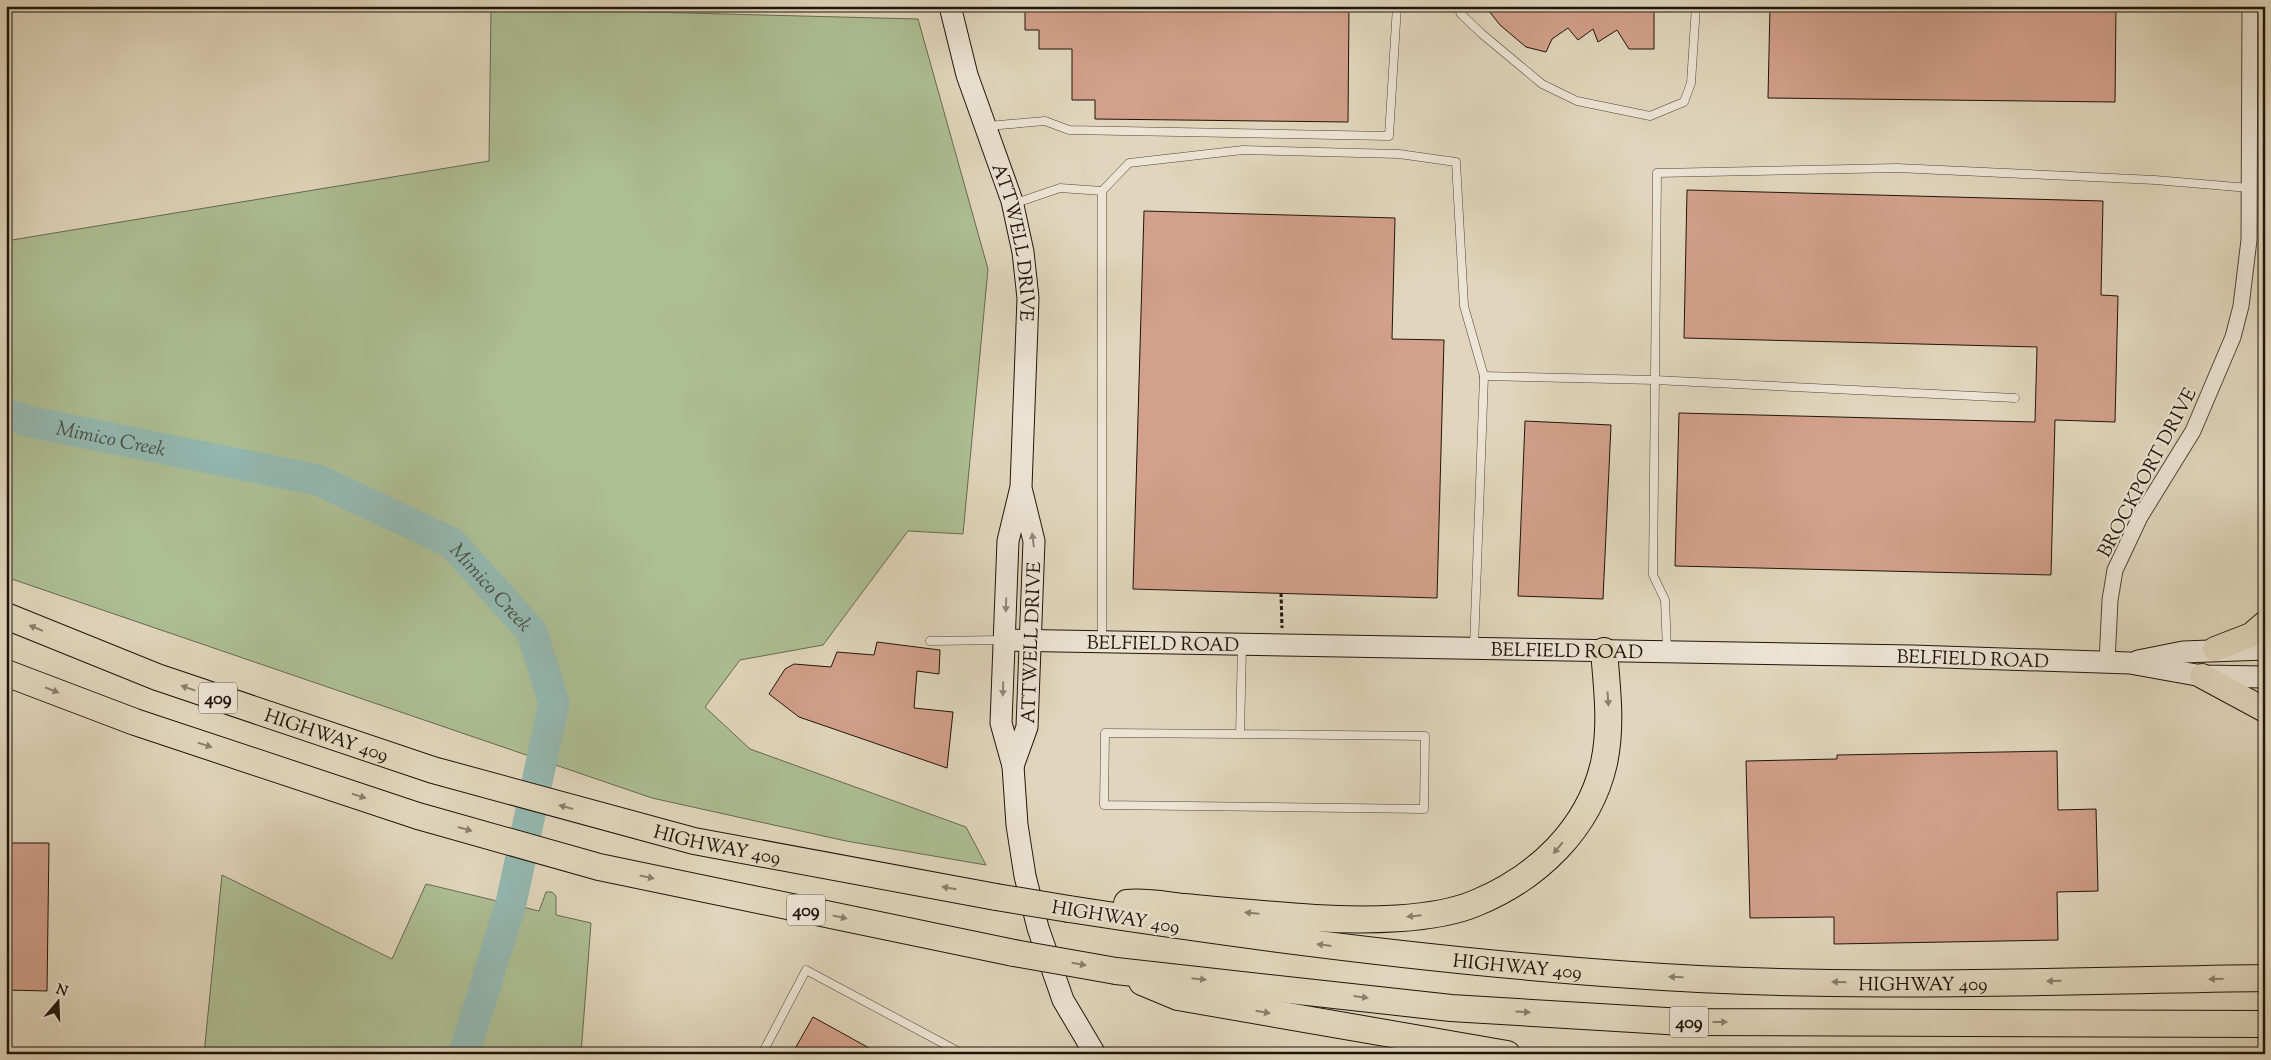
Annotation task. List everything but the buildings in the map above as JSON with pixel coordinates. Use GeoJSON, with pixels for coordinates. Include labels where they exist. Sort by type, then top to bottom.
{"type":"FeatureCollection","features":[{"type":"Feature","properties":{"kind":"highway","name":"HIGHWAY 409"},"geometry":{"type":"LineString","coordinates":[[6,616],[157,677],[433,770],[613,820],[694,840],[1069,909],[1233,935],[1421,956],[1633,975],[1879,984],[2265,978]]}},
{"type":"Feature","properties":{"kind":"highway"},"geometry":{"type":"LineString","coordinates":[[1069,909],[1132,902],[1317,918],[1380,919],[1434,914],[1476,904],[1515,883],[1549,859],[1578,824],[1590,805],[1604,763],[1608,737],[1609,706],[1604,651]]}},
{"type":"Feature","properties":{"kind":"highway","name":"409"},"geometry":{"type":"LineString","coordinates":[[6,673],[135,722],[418,816],[599,867],[1014,953],[1116,971],[1451,1008],[1683,1022],[2265,1024]]}},
{"type":"Feature","properties":{"kind":"highway"},"geometry":{"type":"LineString","coordinates":[[1116,971],[1178,997],[1507,1054]]}},
{"type":"Feature","properties":{"kind":"main road","name":"ATTWELL DRIVE"},"geometry":{"type":"LineString","coordinates":[[950,6],[967,75],[1013,204],[1023,252],[1028,298],[1021,487],[1008,541],[1001,723],[1014,766],[1017,825],[1024,876],[1038,928],[1063,1000],[1090,1051]]}},
{"type":"Feature","properties":{"kind":"main road","name":"ATTWELL DRIVE"},"geometry":{"type":"LineString","coordinates":[[1014,766],[1027,727],[1034,541],[1021,487]]}},
{"type":"Feature","properties":{"kind":"main road"},"geometry":{"type":"LineString","coordinates":[[2216,649],[2251,635],[2265,623]]}},
{"type":"Feature","properties":{"kind":"main road","name":"BELFIELD ROAD"},"geometry":{"type":"LineString","coordinates":[[1005,640],[2107,662],[2130,663],[2202,676],[2265,677]]}},
{"type":"Feature","properties":{"kind":"main road","name":"BELFIELD ROAD"},"geometry":{"type":"LineString","coordinates":[[2130,663],[2183,652],[2216,649],[2265,649]]}},
{"type":"Feature","properties":{"kind":"main road"},"geometry":{"type":"LineString","coordinates":[[2202,676],[2265,710]]}},
{"type":"Feature","properties":{"kind":"street","name":"BROCKPORT DRIVE"},"geometry":{"type":"LineString","coordinates":[[2107,662],[2110,600],[2115,570],[2140,516],[2194,431],[2233,337],[2246,278],[2249,188],[2250,6]]}},
{"type":"Feature","properties":{"kind":"lane"},"geometry":{"type":"LineString","coordinates":[[985,126],[1045,121],[1069,130],[1389,136],[1397,6]]}},
{"type":"Feature","properties":{"kind":"lane"},"geometry":{"type":"LineString","coordinates":[[1457,6],[1461,14],[1482,34],[1542,84],[1577,101],[1650,116],[1684,102],[1691,83],[1696,6]]}},
{"type":"Feature","properties":{"kind":"lane"},"geometry":{"type":"LineString","coordinates":[[1102,642],[1102,191],[1130,163],[1243,150],[1399,154],[1456,162],[1464,306],[1484,376],[1474,648]]}},
{"type":"Feature","properties":{"kind":"lane"},"geometry":{"type":"LineString","coordinates":[[1667,652],[1665,600],[1653,575],[1657,173],[1898,168],[2155,180],[2249,188]]}},
{"type":"Feature","properties":{"kind":"lane"},"geometry":{"type":"LineString","coordinates":[[1013,204],[1060,188],[1102,191]]}},
{"type":"Feature","properties":{"kind":"lane"},"geometry":{"type":"LineString","coordinates":[[1484,376],[1655,380],[2015,398]]}},
{"type":"Feature","properties":{"kind":"lane"},"geometry":{"type":"LineString","coordinates":[[930,641],[1005,640]]}},
{"type":"Feature","properties":{"kind":"lane"},"geometry":{"type":"LineString","coordinates":[[1240,734],[1242,644]]}},
{"type":"Feature","properties":{"kind":"lane"},"geometry":{"type":"LineString","coordinates":[[1105,732],[1240,734],[1425,736],[1424,809],[1104,805],[1105,732]]}},
{"type":"Feature","properties":{"kind":"lane"},"geometry":{"type":"LineString","coordinates":[[762,1054],[806,970],[963,1054]]}},
{"type":"Feature","properties":{"kind":"path"},"geometry":{"type":"LineString","coordinates":[[1281,593],[1282,645]]}},
{"type":"Feature","properties":{"kind":"green space"},"geometry":{"type":"Polygon","coordinates":[[[491,8],[918,19],[988,269],[963,534],[908,531],[823,645],[740,660],[705,707],[750,749],[966,827],[986,865],[846,841],[652,798],[6,577],[6,241],[489,161],[491,8]]]}},
{"type":"Feature","properties":{"kind":"green space"},"geometry":{"type":"Polygon","coordinates":[[[222,875],[392,959],[426,884],[539,911],[546,892],[552,892],[556,896],[556,915],[591,923],[581,1054],[204,1054],[222,875]]]}},
{"type":"Feature","properties":{"kind":"waterway","name":"Mimico Creek"},"geometry":{"type":"LineString","coordinates":[[6,414],[31,422],[318,480],[452,543],[532,632],[554,703],[511,903],[464,1054]]}}]}
